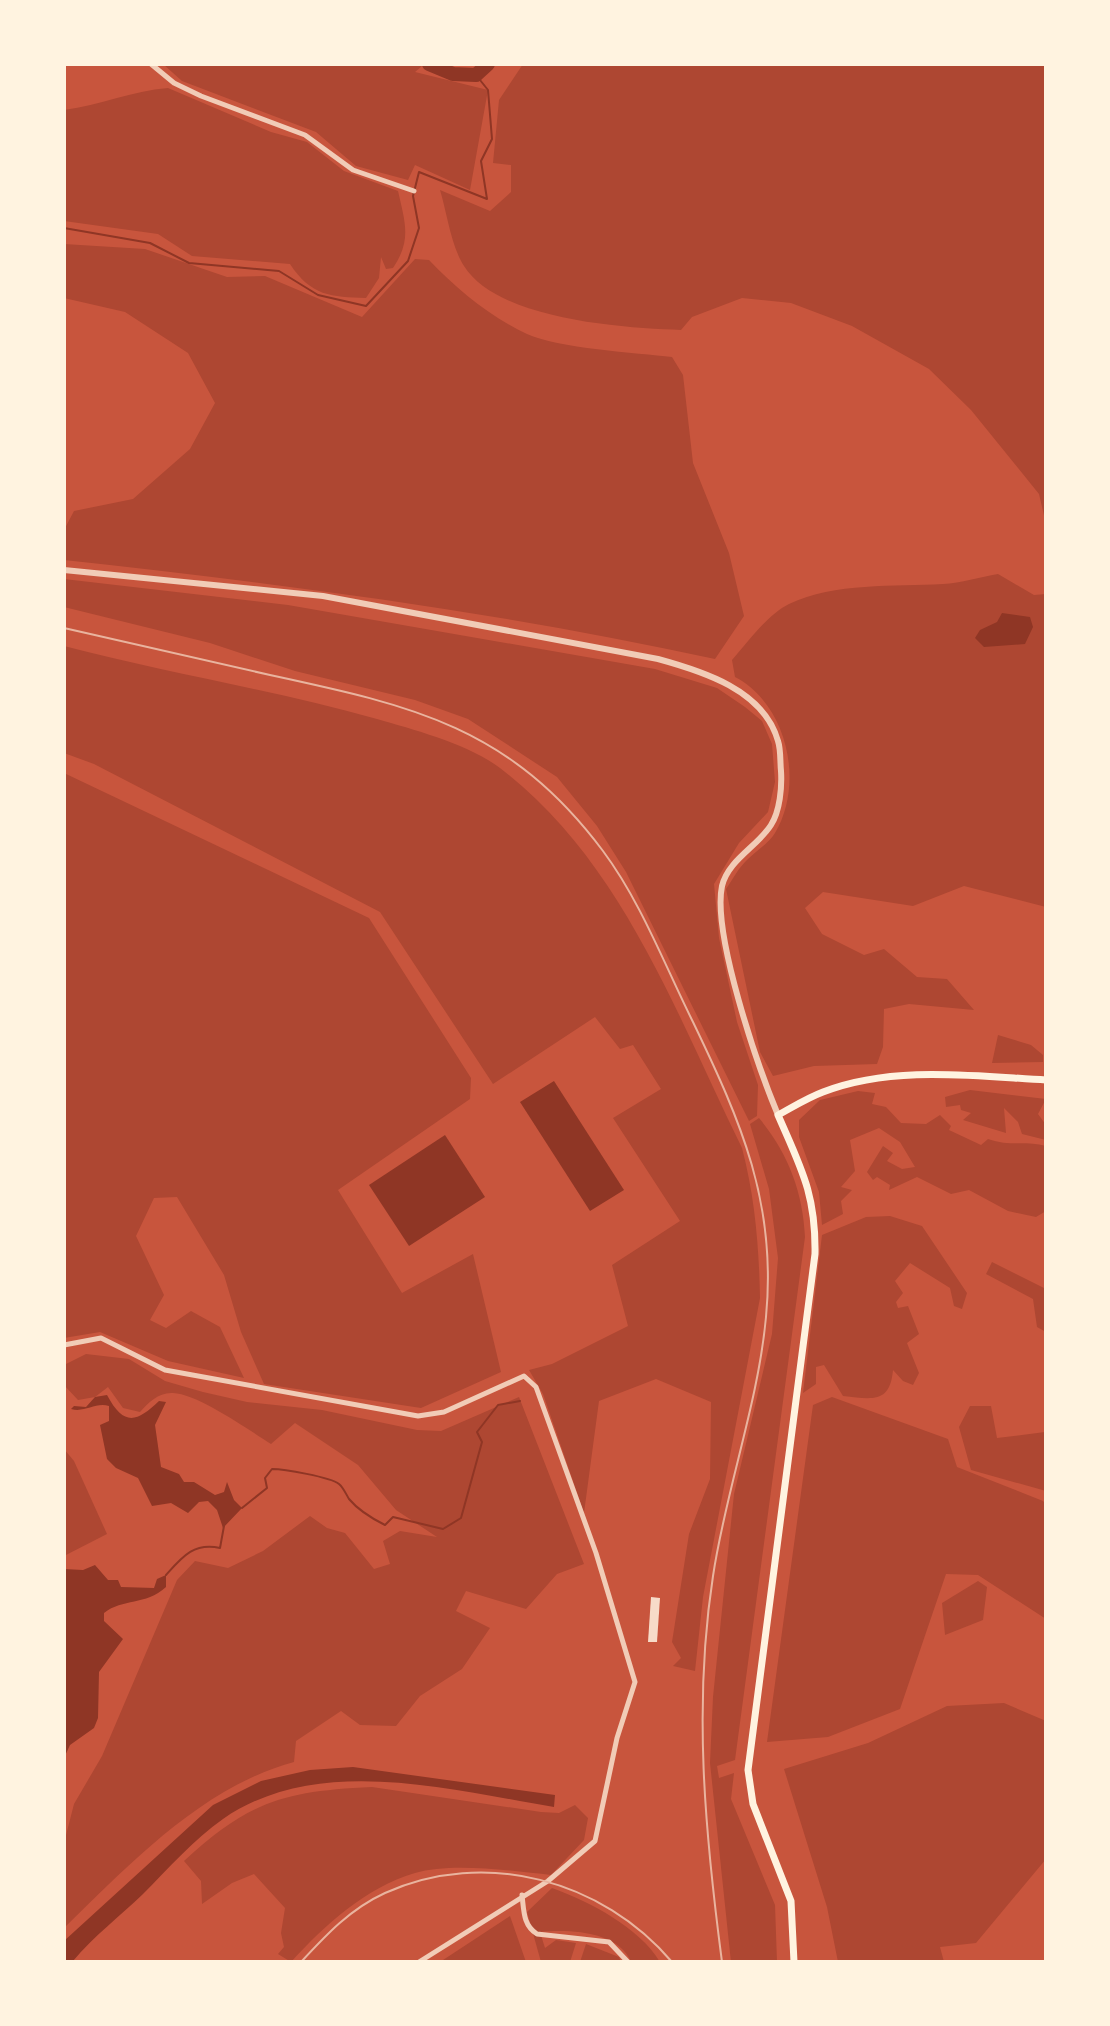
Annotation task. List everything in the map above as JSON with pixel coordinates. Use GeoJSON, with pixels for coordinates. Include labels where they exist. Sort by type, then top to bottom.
{"type":"FeatureCollection","features":[{"type":"Feature","properties":{"kind":"main road"},"geometry":{"type":"LineString","coordinates":[[794,1962],[791,1901],[753,1804],[749,1758],[815,1254],[816,1215],[805,1173],[778,1115],[823,1091],[871,1080],[924,1075],[1046,1080]]}},
{"type":"Feature","properties":{"kind":"street"},"geometry":{"type":"LineString","coordinates":[[151,64],[174,83],[201,96],[305,135],[353,170],[414,191]]}},
{"type":"Feature","properties":{"kind":"street"},"geometry":{"type":"LineString","coordinates":[[64,570],[323,596],[658,659],[711,674],[754,703],[778,740],[782,786],[773,823],[734,864],[723,883],[720,916],[757,1063],[778,1115]]}},
{"type":"Feature","properties":{"kind":"street"},"geometry":{"type":"LineString","coordinates":[[64,1345],[101,1338],[165,1370],[418,1416],[444,1412],[524,1376],[536,1387],[596,1553],[635,1682],[617,1738],[595,1841],[548,1881],[419,1962]]}},
{"type":"Feature","properties":{"kind":"street"},"geometry":{"type":"LineString","coordinates":[[522,1895],[524,1918],[529,1929],[537,1934],[609,1942],[628,1962]]}},
{"type":"Feature","properties":{"kind":"shaded area"},"geometry":{"type":"Polygon","coordinates":[[[163,64],[419,64],[422,66],[415,72],[488,90],[470,190],[415,165],[408,180],[356,166],[316,132],[182,81],[163,64]]]}},
{"type":"Feature","properties":{"kind":"shaded area"},"geometry":{"type":"Polygon","coordinates":[[[523,64],[1046,64],[1046,524],[1039,494],[971,410],[929,369],[852,326],[791,303],[742,298],[692,317],[681,330],[627,327],[564,318],[532,309],[504,298],[481,284],[460,258],[440,190],[490,211],[511,192],[511,165],[493,163],[499,100],[523,64]]]}},
{"type":"Feature","properties":{"kind":"shaded area"},"geometry":{"type":"Polygon","coordinates":[[[168,88],[271,132],[307,142],[344,171],[398,191],[405,222],[403,249],[393,268],[386,269],[381,257],[379,278],[366,298],[342,297],[314,289],[290,264],[192,256],[158,234],[64,221],[64,110],[168,88]]]}},
{"type":"Feature","properties":{"kind":"shaded area"},"geometry":{"type":"Polygon","coordinates":[[[64,244],[145,249],[227,277],[265,276],[362,317],[415,259],[429,260],[475,302],[527,334],[577,346],[672,357],[683,375],[693,463],[729,553],[744,616],[715,659],[472,613],[64,560],[64,530],[74,511],[133,499],[190,449],[215,403],[188,353],[125,312],[64,298],[64,244]]]}},
{"type":"Feature","properties":{"kind":"shaded area"},"geometry":{"type":"Polygon","coordinates":[[[998,574],[1034,595],[1046,594],[1046,907],[964,886],[913,906],[823,892],[805,908],[822,934],[864,955],[884,949],[917,977],[947,979],[974,1010],[909,1004],[884,1009],[883,1047],[877,1064],[814,1066],[773,1076],[760,1052],[726,889],[745,862],[775,833],[789,791],[789,769],[786,746],[778,725],[753,689],[735,677],[732,660],[773,615],[807,597],[845,589],[950,583],[998,574]]]}},
{"type":"Feature","properties":{"kind":"shaded area"},"geometry":{"type":"Polygon","coordinates":[[[64,579],[288,605],[655,669],[717,688],[745,707],[762,721],[772,744],[775,782],[768,812],[739,843],[714,884],[719,938],[737,1022],[758,1085],[757,1116],[749,1121],[626,872],[597,826],[557,777],[468,719],[415,700],[295,671],[210,643],[64,607],[64,579]]]}},
{"type":"Feature","properties":{"kind":"shaded area"},"geometry":{"type":"Polygon","coordinates":[[[1002,613],[1030,617],[1033,627],[1025,644],[984,647],[975,638],[980,630],[997,622],[1002,613]]]}},
{"type":"Feature","properties":{"kind":"shaded area"},"geometry":{"type":"Polygon","coordinates":[[[64,646],[377,719],[473,752],[500,768],[543,806],[580,848],[613,894],[669,993],[742,1148],[756,1222],[760,1298],[703,1597],[695,1671],[673,1666],[681,1658],[672,1642],[689,1534],[710,1479],[711,1402],[656,1379],[599,1401],[584,1513],[543,1394],[529,1370],[552,1364],[628,1326],[612,1265],[680,1221],[613,1118],[661,1089],[633,1045],[620,1049],[595,1017],[493,1084],[380,912],[94,764],[64,753],[64,646]]]}},
{"type":"Feature","properties":{"kind":"shaded area"},"geometry":{"type":"Polygon","coordinates":[[[64,773],[369,918],[471,1078],[470,1099],[338,1190],[402,1293],[473,1254],[501,1372],[421,1408],[264,1384],[241,1332],[224,1275],[177,1197],[154,1198],[136,1236],[164,1295],[150,1320],[166,1328],[191,1311],[220,1327],[244,1378],[168,1361],[100,1332],[64,1338],[64,773]]]}},
{"type":"Feature","properties":{"kind":"shaded area"},"geometry":{"type":"Polygon","coordinates":[[[998,1035],[1031,1045],[1043,1055],[1043,1062],[992,1063],[998,1035]]]}},
{"type":"Feature","properties":{"kind":"shaded area"},"geometry":{"type":"Polygon","coordinates":[[[554,1081],[624,1190],[590,1211],[520,1102],[554,1081]]]}},
{"type":"Feature","properties":{"kind":"shaded area"},"geometry":{"type":"Polygon","coordinates":[[[970,1090],[1046,1099],[1038,1114],[1046,1125],[1046,1140],[1022,1134],[1018,1122],[1004,1108],[1006,1133],[963,1120],[971,1113],[961,1110],[960,1105],[946,1107],[945,1097],[970,1090]]]}},
{"type":"Feature","properties":{"kind":"shaded area"},"geometry":{"type":"Polygon","coordinates":[[[858,1091],[875,1093],[872,1104],[886,1107],[901,1123],[926,1124],[940,1115],[951,1126],[949,1130],[981,1145],[988,1139],[1046,1146],[1046,1211],[1036,1217],[1008,1211],[969,1190],[951,1194],[917,1177],[889,1190],[890,1185],[877,1177],[873,1180],[867,1172],[883,1146],[893,1153],[887,1161],[902,1169],[915,1167],[900,1142],[879,1128],[850,1140],[855,1171],[841,1187],[852,1190],[841,1201],[843,1214],[822,1225],[819,1192],[799,1137],[799,1120],[820,1100],[858,1091]]]}},
{"type":"Feature","properties":{"kind":"shaded area"},"geometry":{"type":"Polygon","coordinates":[[[759,1118],[778,1145],[792,1174],[801,1204],[805,1237],[735,1760],[717,1766],[719,1778],[734,1773],[731,1799],[775,1905],[777,1962],[731,1962],[710,1763],[713,1697],[734,1494],[772,1334],[778,1258],[769,1189],[750,1124],[759,1118]]]}},
{"type":"Feature","properties":{"kind":"shaded area"},"geometry":{"type":"Polygon","coordinates":[[[445,1135],[485,1197],[409,1246],[369,1185],[445,1135]]]}},
{"type":"Feature","properties":{"kind":"shaded area"},"geometry":{"type":"Polygon","coordinates":[[[890,1216],[922,1226],[967,1293],[962,1309],[954,1306],[950,1288],[910,1263],[895,1281],[903,1293],[896,1302],[898,1308],[908,1306],[919,1334],[907,1343],[919,1373],[913,1385],[903,1381],[893,1370],[884,1394],[871,1398],[843,1396],[824,1365],[816,1367],[816,1384],[803,1393],[822,1235],[866,1217],[890,1216]]]}},
{"type":"Feature","properties":{"kind":"shaded area"},"geometry":{"type":"Polygon","coordinates":[[[992,1262],[1046,1289],[1046,1332],[1037,1327],[1033,1299],[986,1274],[992,1262]]]}},
{"type":"Feature","properties":{"kind":"shaded area"},"geometry":{"type":"Polygon","coordinates":[[[86,1354],[129,1359],[165,1381],[203,1392],[247,1402],[322,1410],[417,1430],[441,1431],[519,1397],[584,1564],[557,1574],[526,1609],[466,1591],[456,1611],[490,1628],[462,1669],[420,1696],[396,1726],[360,1725],[341,1711],[296,1741],[294,1762],[260,1774],[198,1808],[115,1878],[64,1928],[64,1843],[74,1804],[102,1756],[177,1580],[195,1561],[228,1568],[263,1551],[310,1516],[327,1528],[345,1533],[374,1569],[390,1564],[383,1541],[400,1531],[437,1537],[396,1510],[358,1465],[295,1423],[271,1444],[223,1414],[183,1395],[163,1394],[140,1412],[123,1408],[108,1387],[95,1397],[78,1400],[64,1385],[64,1365],[86,1354]]]}},
{"type":"Feature","properties":{"kind":"shaded area"},"geometry":{"type":"Polygon","coordinates":[[[107,1395],[119,1412],[131,1418],[144,1413],[159,1401],[166,1402],[155,1425],[161,1467],[179,1474],[184,1482],[194,1482],[215,1495],[224,1492],[227,1482],[234,1500],[242,1508],[223,1528],[217,1510],[208,1501],[199,1502],[188,1513],[171,1503],[152,1506],[138,1478],[116,1468],[107,1459],[100,1425],[109,1421],[109,1406],[71,1409],[74,1406],[86,1407],[95,1397],[107,1395]]]}},
{"type":"Feature","properties":{"kind":"shaded area"},"geometry":{"type":"Polygon","coordinates":[[[832,1397],[948,1439],[957,1467],[1043,1501],[1046,1505],[1046,1619],[978,1575],[946,1574],[900,1709],[828,1737],[767,1742],[813,1405],[832,1397]]]}},
{"type":"Feature","properties":{"kind":"shaded area"},"geometry":{"type":"Polygon","coordinates":[[[970,1406],[991,1406],[997,1438],[1045,1432],[1046,1428],[1046,1491],[971,1470],[959,1427],[970,1406]]]}},
{"type":"Feature","properties":{"kind":"shaded area"},"geometry":{"type":"Polygon","coordinates":[[[64,1449],[74,1461],[107,1534],[64,1556],[64,1449]]]}},
{"type":"Feature","properties":{"kind":"shaded area"},"geometry":{"type":"Polygon","coordinates":[[[95,1565],[108,1580],[118,1580],[121,1587],[154,1588],[157,1579],[166,1575],[166,1587],[150,1597],[119,1605],[104,1613],[104,1621],[123,1639],[99,1672],[98,1718],[94,1728],[70,1745],[64,1758],[64,1569],[83,1570],[95,1565]]]}},
{"type":"Feature","properties":{"kind":"shaded area"},"geometry":{"type":"Polygon","coordinates":[[[978,1581],[987,1587],[983,1620],[945,1635],[942,1603],[978,1581]]]}},
{"type":"Feature","properties":{"kind":"shaded area"},"geometry":{"type":"Polygon","coordinates":[[[1004,1703],[1046,1721],[1046,1859],[976,1943],[940,1947],[944,1962],[838,1962],[827,1907],[784,1769],[868,1743],[947,1706],[1004,1703]]]}},
{"type":"Feature","properties":{"kind":"shaded area"},"geometry":{"type":"Polygon","coordinates":[[[353,1767],[555,1795],[554,1807],[472,1792],[385,1782],[342,1782],[300,1787],[260,1799],[223,1819],[202,1836],[73,1961],[64,1962],[64,1941],[213,1805],[261,1781],[310,1770],[353,1767]]]}},
{"type":"Feature","properties":{"kind":"shaded area"},"geometry":{"type":"Polygon","coordinates":[[[372,1787],[541,1812],[559,1813],[575,1805],[588,1818],[584,1840],[551,1875],[483,1868],[447,1868],[415,1873],[397,1880],[347,1909],[291,1962],[278,1954],[284,1947],[281,1933],[285,1908],[254,1874],[232,1883],[202,1904],[201,1881],[184,1861],[229,1825],[249,1812],[291,1796],[372,1787]]]}},
{"type":"Feature","properties":{"kind":"shaded area"},"geometry":{"type":"Polygon","coordinates":[[[552,1888],[627,1927],[660,1962],[631,1962],[616,1944],[604,1938],[564,1931],[540,1932],[545,1948],[556,1940],[576,1943],[570,1962],[541,1962],[527,1912],[552,1888]]]}},
{"type":"Feature","properties":{"kind":"shaded area"},"geometry":{"type":"Polygon","coordinates":[[[510,1916],[526,1962],[440,1962],[510,1916]]]}},
{"type":"Feature","properties":{"kind":"shaded area"},"geometry":{"type":"Polygon","coordinates":[[[586,1944],[619,1957],[621,1962],[580,1962],[586,1944]]]}},
{"type":"Feature","properties":{"kind":"building"},"geometry":{"type":"Polygon","coordinates":[[[651,1597],[660,1598],[657,1642],[648,1642],[651,1597]]]}},
{"type":"Feature","properties":{"kind":"waterway"},"geometry":{"type":"LineString","coordinates":[[429,64],[453,74],[476,75],[488,64]]}},
{"type":"Feature","properties":{"kind":"waterway"},"geometry":{"type":"LineString","coordinates":[[64,228],[150,243],[189,263],[279,271],[318,295],[366,306],[408,261],[419,228],[413,196],[419,172],[487,199],[481,161],[492,139],[488,90],[476,75]]}},
{"type":"Feature","properties":{"kind":"waterway"},"geometry":{"type":"LineString","coordinates":[[242,1508],[267,1488],[265,1478],[272,1469],[278,1469],[334,1481],[357,1507],[385,1525],[393,1517],[443,1529],[461,1518],[482,1442],[477,1432],[498,1405],[520,1401]]}},
{"type":"Feature","properties":{"kind":"waterway"},"geometry":{"type":"LineString","coordinates":[[166,1575],[189,1552],[203,1547],[220,1548],[224,1526]]}},
{"type":"Feature","properties":{"kind":"railway"},"geometry":{"type":"LineString","coordinates":[[64,628],[370,698],[456,728],[495,749],[532,776],[568,809],[617,871],[652,935],[740,1129],[752,1164],[766,1237],[768,1276],[762,1350],[713,1576],[704,1673],[706,1817],[722,1962]]}},
{"type":"Feature","properties":{"kind":"railway"},"geometry":{"type":"LineString","coordinates":[[301,1962],[339,1923],[372,1899],[423,1880],[462,1873],[502,1873],[540,1880],[577,1892],[612,1910],[644,1934],[672,1962]]}}]}
